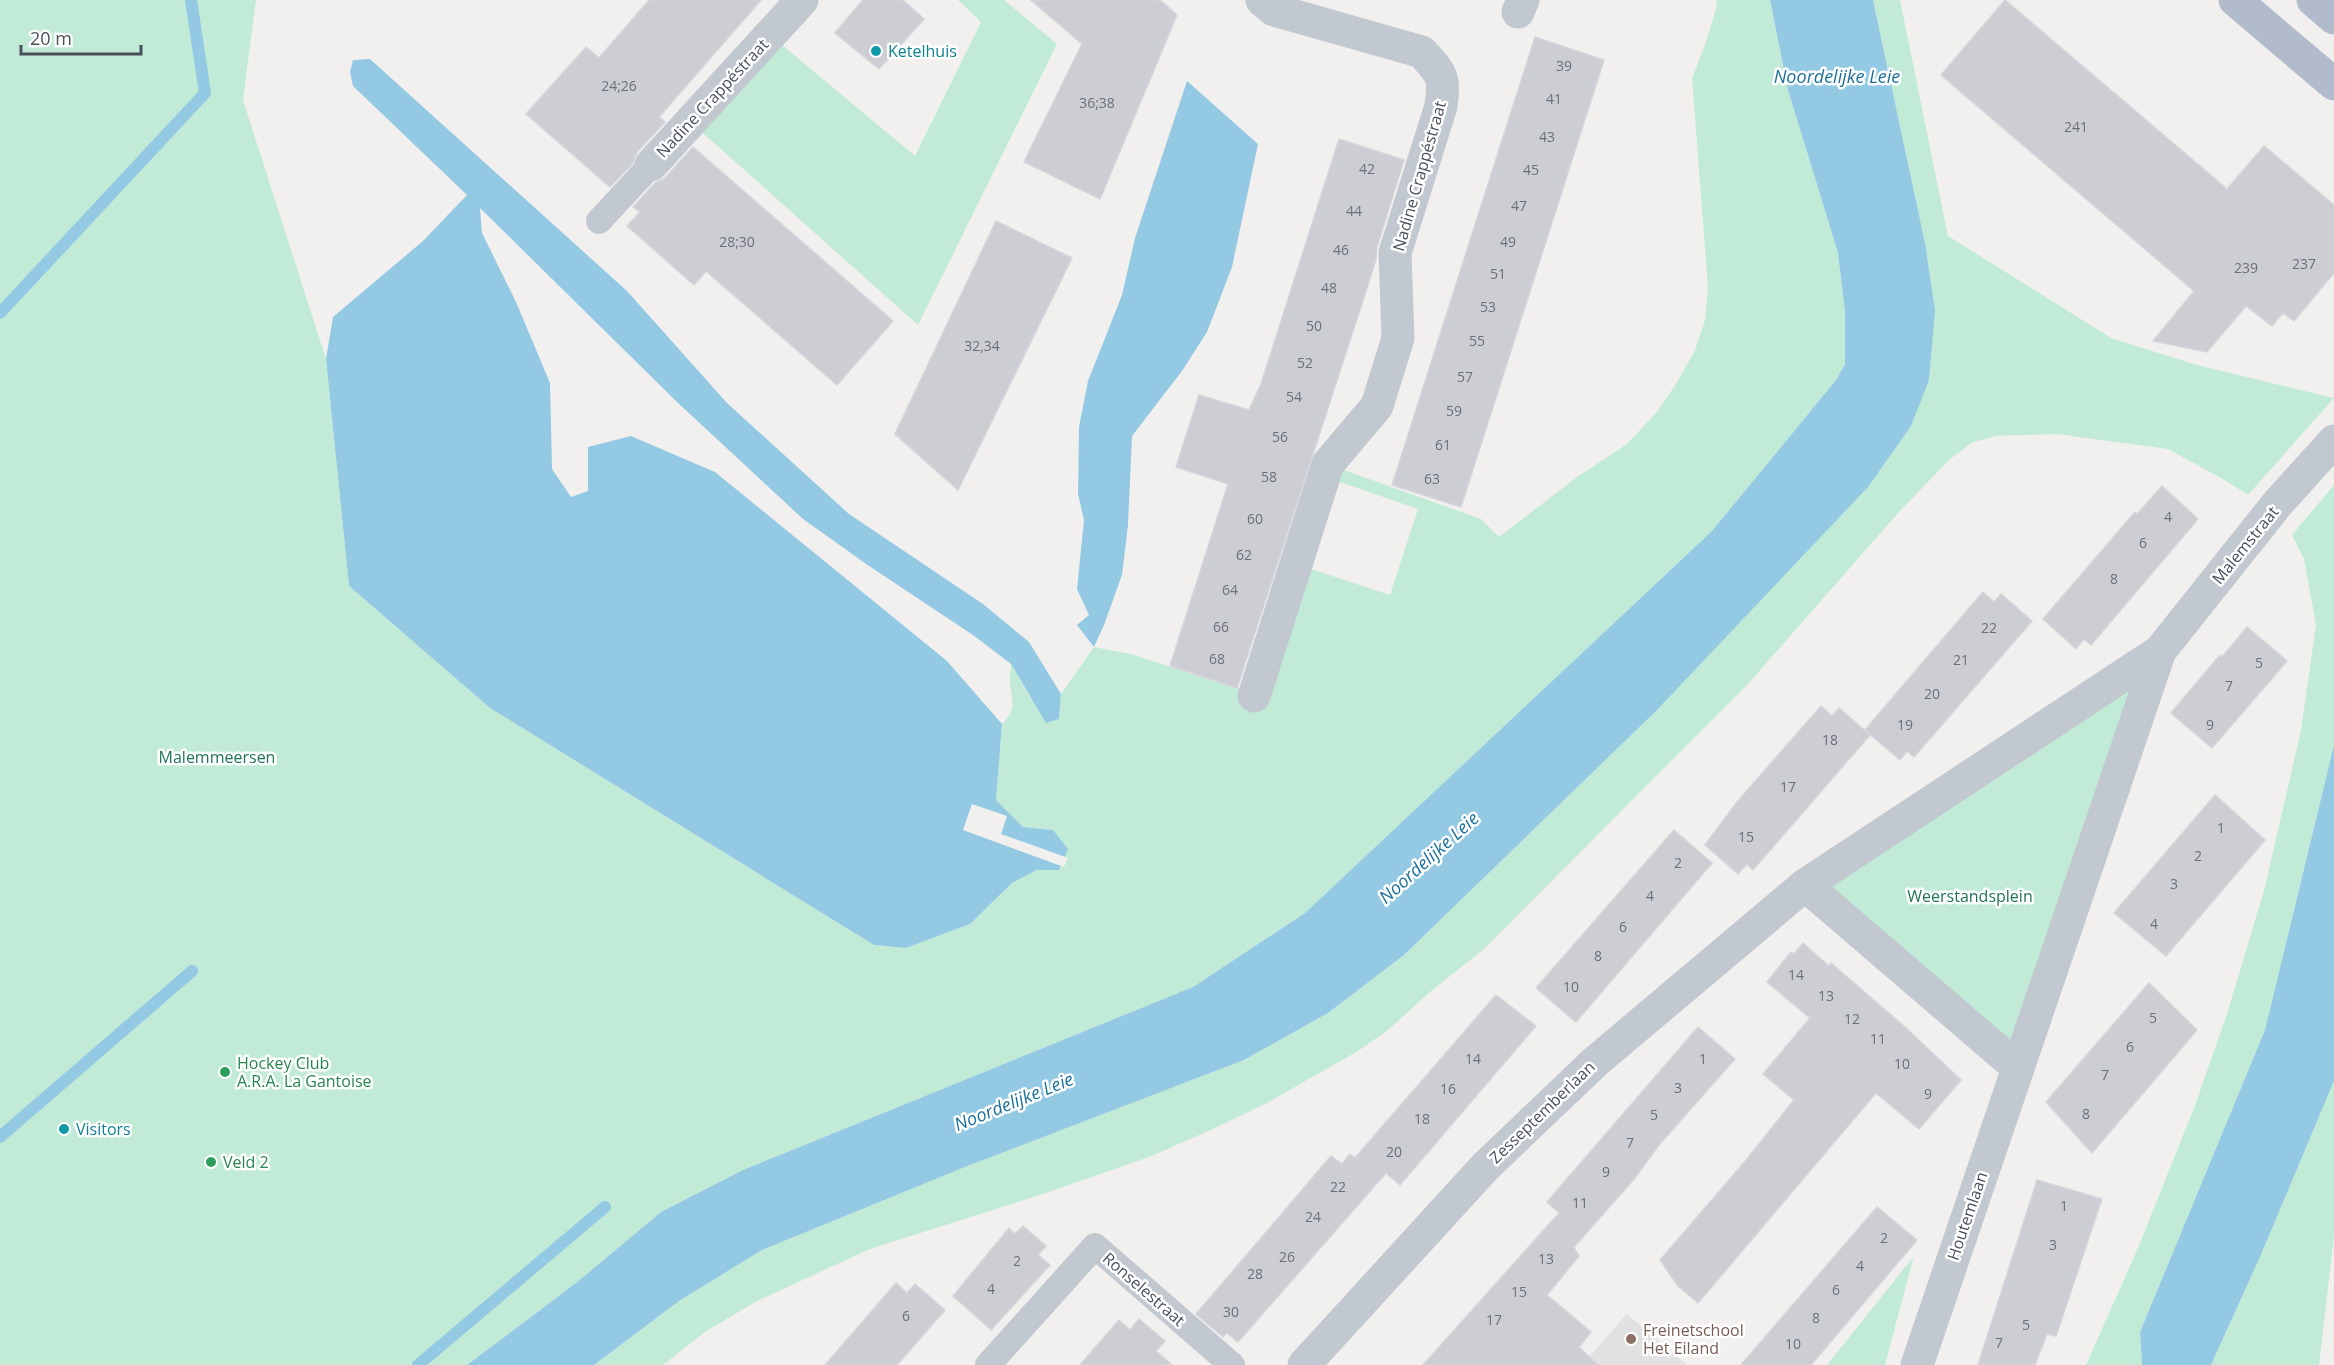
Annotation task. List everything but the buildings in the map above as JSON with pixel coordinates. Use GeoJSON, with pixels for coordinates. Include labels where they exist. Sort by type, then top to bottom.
{"type":"FeatureCollection","features":[{"type":"Feature","properties":{"kind":"main road"},"geometry":{"type":"LineString","coordinates":[[2235,0],[2334,84]]}},
{"type":"Feature","properties":{"kind":"main road"},"geometry":{"type":"LineString","coordinates":[[2313,0],[2334,18]]}},
{"type":"Feature","properties":{"kind":"street","name":"Nadine Crappéstraat"},"geometry":{"type":"LineString","coordinates":[[599,221],[802,0]]}},
{"type":"Feature","properties":{"kind":"street","name":"Nadine Crappéstraat"},"geometry":{"type":"LineString","coordinates":[[1254,696],[1328,464],[1377,406],[1398,338],[1395,253],[1442,106],[1444,82],[1422,52],[1274,10],[1262,0]]}},
{"type":"Feature","properties":{"kind":"street","name":"Malemstraat"},"geometry":{"type":"LineString","coordinates":[[2160,651],[2277,504],[2334,441]]}},
{"type":"Feature","properties":{"kind":"street"},"geometry":{"type":"LineString","coordinates":[[2160,651],[2017,1067],[1805,885],[2160,651]]}},
{"type":"Feature","properties":{"kind":"street","name":"Zesseptemberlaan"},"geometry":{"type":"LineString","coordinates":[[1304,1365],[1485,1167],[1594,1062],[1805,885]]}},
{"type":"Feature","properties":{"kind":"street","name":"Houtemlaan"},"geometry":{"type":"LineString","coordinates":[[1917,1365],[2017,1067]]}},
{"type":"Feature","properties":{"kind":"street","name":"Ronselestraat"},"geometry":{"type":"LineString","coordinates":[[988,1365],[1095,1246],[1232,1365]]}},
{"type":"Feature","properties":{"kind":"shaded area","name":"Freinetschool Het Eiland"},"geometry":{"type":"Polygon","coordinates":[[[1627,1314],[1687,1365],[1582,1365],[1627,1314]]]}},
{"type":"Feature","properties":{"kind":"green space","name":"Malemmeersen"},"geometry":{"type":"Polygon","coordinates":[[[0,0],[256,0],[243,100],[326,359],[349,586],[490,708],[874,945],[906,948],[970,924],[1012,883],[1037,870],[1059,870],[1053,830],[1023,827],[996,800],[1002,724],[1012,709],[1011,664],[1031,699],[1059,719],[1061,694],[1094,647],[1131,654],[1239,689],[1308,568],[1390,595],[1418,509],[1337,481],[1341,469],[1481,519],[1499,537],[1577,477],[1627,444],[1656,413],[1695,350],[1705,320],[1708,288],[1692,78],[1705,45],[1717,0],[1770,0],[1788,90],[1838,253],[1845,312],[1845,364],[1836,380],[1712,531],[1305,913],[1193,987],[743,1170],[661,1212],[576,1283],[467,1365],[0,1365],[0,0]]]}},
{"type":"Feature","properties":{"kind":"green space"},"geometry":{"type":"Polygon","coordinates":[[[958,0],[1004,0],[1057,44],[918,325],[695,126],[775,39],[915,156],[981,22],[958,0]]]}},
{"type":"Feature","properties":{"kind":"green space"},"geometry":{"type":"Polygon","coordinates":[[[1873,0],[1900,0],[1948,236],[2111,338],[2197,365],[2334,398],[2248,495],[2168,449],[2057,434],[1996,436],[1973,442],[1949,460],[1899,512],[1748,684],[1484,949],[1430,992],[1388,1030],[1358,1051],[1267,1103],[1149,1157],[1043,1194],[870,1249],[757,1301],[705,1332],[663,1365],[594,1365],[679,1301],[762,1250],[965,1167],[1244,1060],[1328,1013],[1404,955],[1655,712],[1925,243],[1873,0]]]}},
{"type":"Feature","properties":{"kind":"green space"},"geometry":{"type":"Polygon","coordinates":[[[2334,485],[2334,745],[2265,1030],[2140,1332],[2142,1365],[2086,1365],[2138,1248],[2194,1108],[2227,1014],[2265,887],[2301,730],[2316,625],[2304,559],[2292,535],[2334,485]]]}},
{"type":"Feature","properties":{"kind":"green space","name":"Weerstandsplein"},"geometry":{"type":"Polygon","coordinates":[[[2160,651],[2017,1067],[1805,885],[2160,651]]]}},
{"type":"Feature","properties":{"kind":"green space"},"geometry":{"type":"Polygon","coordinates":[[[2334,1081],[2334,1237],[2319,1365],[2211,1365],[2260,1257],[2334,1081]]]}},
{"type":"Feature","properties":{"kind":"green space"},"geometry":{"type":"Polygon","coordinates":[[[1914,1256],[1885,1365],[1827,1365],[1914,1256]]]}},
{"type":"Feature","properties":{"kind":"water","name":"Noordelijke Leie"},"geometry":{"type":"Polygon","coordinates":[[[1770,0],[1873,0],[1925,243],[1935,310],[1929,380],[1911,426],[1868,487],[1655,712],[1404,955],[1328,1013],[1244,1060],[965,1167],[762,1250],[679,1301],[594,1365],[467,1365],[576,1283],[661,1212],[743,1170],[1193,987],[1305,913],[1712,531],[1836,380],[1845,364],[1845,312],[1838,253],[1788,90],[1770,0]]]}},
{"type":"Feature","properties":{"kind":"water"},"geometry":{"type":"Polygon","coordinates":[[[370,59],[627,291],[727,403],[849,514],[983,604],[1029,642],[1061,694],[1059,719],[1046,723],[1011,664],[973,635],[803,519],[678,403],[480,208],[482,233],[516,302],[550,383],[552,469],[571,497],[588,491],[588,447],[631,436],[715,472],[947,661],[1002,724],[996,800],[1023,827],[1053,830],[1068,849],[1059,870],[1037,870],[1012,883],[970,924],[906,948],[874,945],[490,708],[349,586],[326,359],[333,317],[423,241],[467,195],[353,86],[350,72],[353,60],[370,59]]]}},
{"type":"Feature","properties":{"kind":"water"},"geometry":{"type":"Polygon","coordinates":[[[1187,81],[1258,144],[1232,267],[1207,332],[1182,371],[1132,436],[1128,525],[1122,575],[1094,647],[1077,625],[1089,615],[1077,589],[1084,520],[1078,494],[1079,427],[1088,381],[1122,295],[1135,238],[1187,81]]]}},
{"type":"Feature","properties":{"kind":"water"},"geometry":{"type":"Polygon","coordinates":[[[2334,745],[2334,1081],[2260,1257],[2211,1365],[2142,1365],[2140,1332],[2265,1030],[2334,745]]]}},
{"type":"Feature","properties":{"kind":"pier"},"geometry":{"type":"Polygon","coordinates":[[[972,804],[1007,816],[1001,834],[1068,858],[1064,867],[963,830],[972,804]]]}},
{"type":"Feature","properties":{"kind":"waterway"},"geometry":{"type":"LineString","coordinates":[[0,313],[205,93],[191,0]]}},
{"type":"Feature","properties":{"kind":"waterway"},"geometry":{"type":"LineString","coordinates":[[0,1137],[192,971]]}},
{"type":"Feature","properties":{"kind":"waterway"},"geometry":{"type":"LineString","coordinates":[[418,1365],[605,1207]]}},
{"type":"Feature","properties":{"kind":"place","name":"Ketelhuis"},"geometry":{"type":"Point","coordinates":[876,51]}},
{"type":"Feature","properties":{"kind":"place","name":"Hockey Club A.R.A. La Gantoise"},"geometry":{"type":"Point","coordinates":[225,1072]}},
{"type":"Feature","properties":{"kind":"place","name":"Visitors"},"geometry":{"type":"Point","coordinates":[64,1129]}},
{"type":"Feature","properties":{"kind":"place","name":"Veld 2"},"geometry":{"type":"Point","coordinates":[211,1162]}},
{"type":"Feature","properties":{"kind":"place","name":"Freinetschool Het Eiland"},"geometry":{"type":"Point","coordinates":[1631,1339]}}]}
